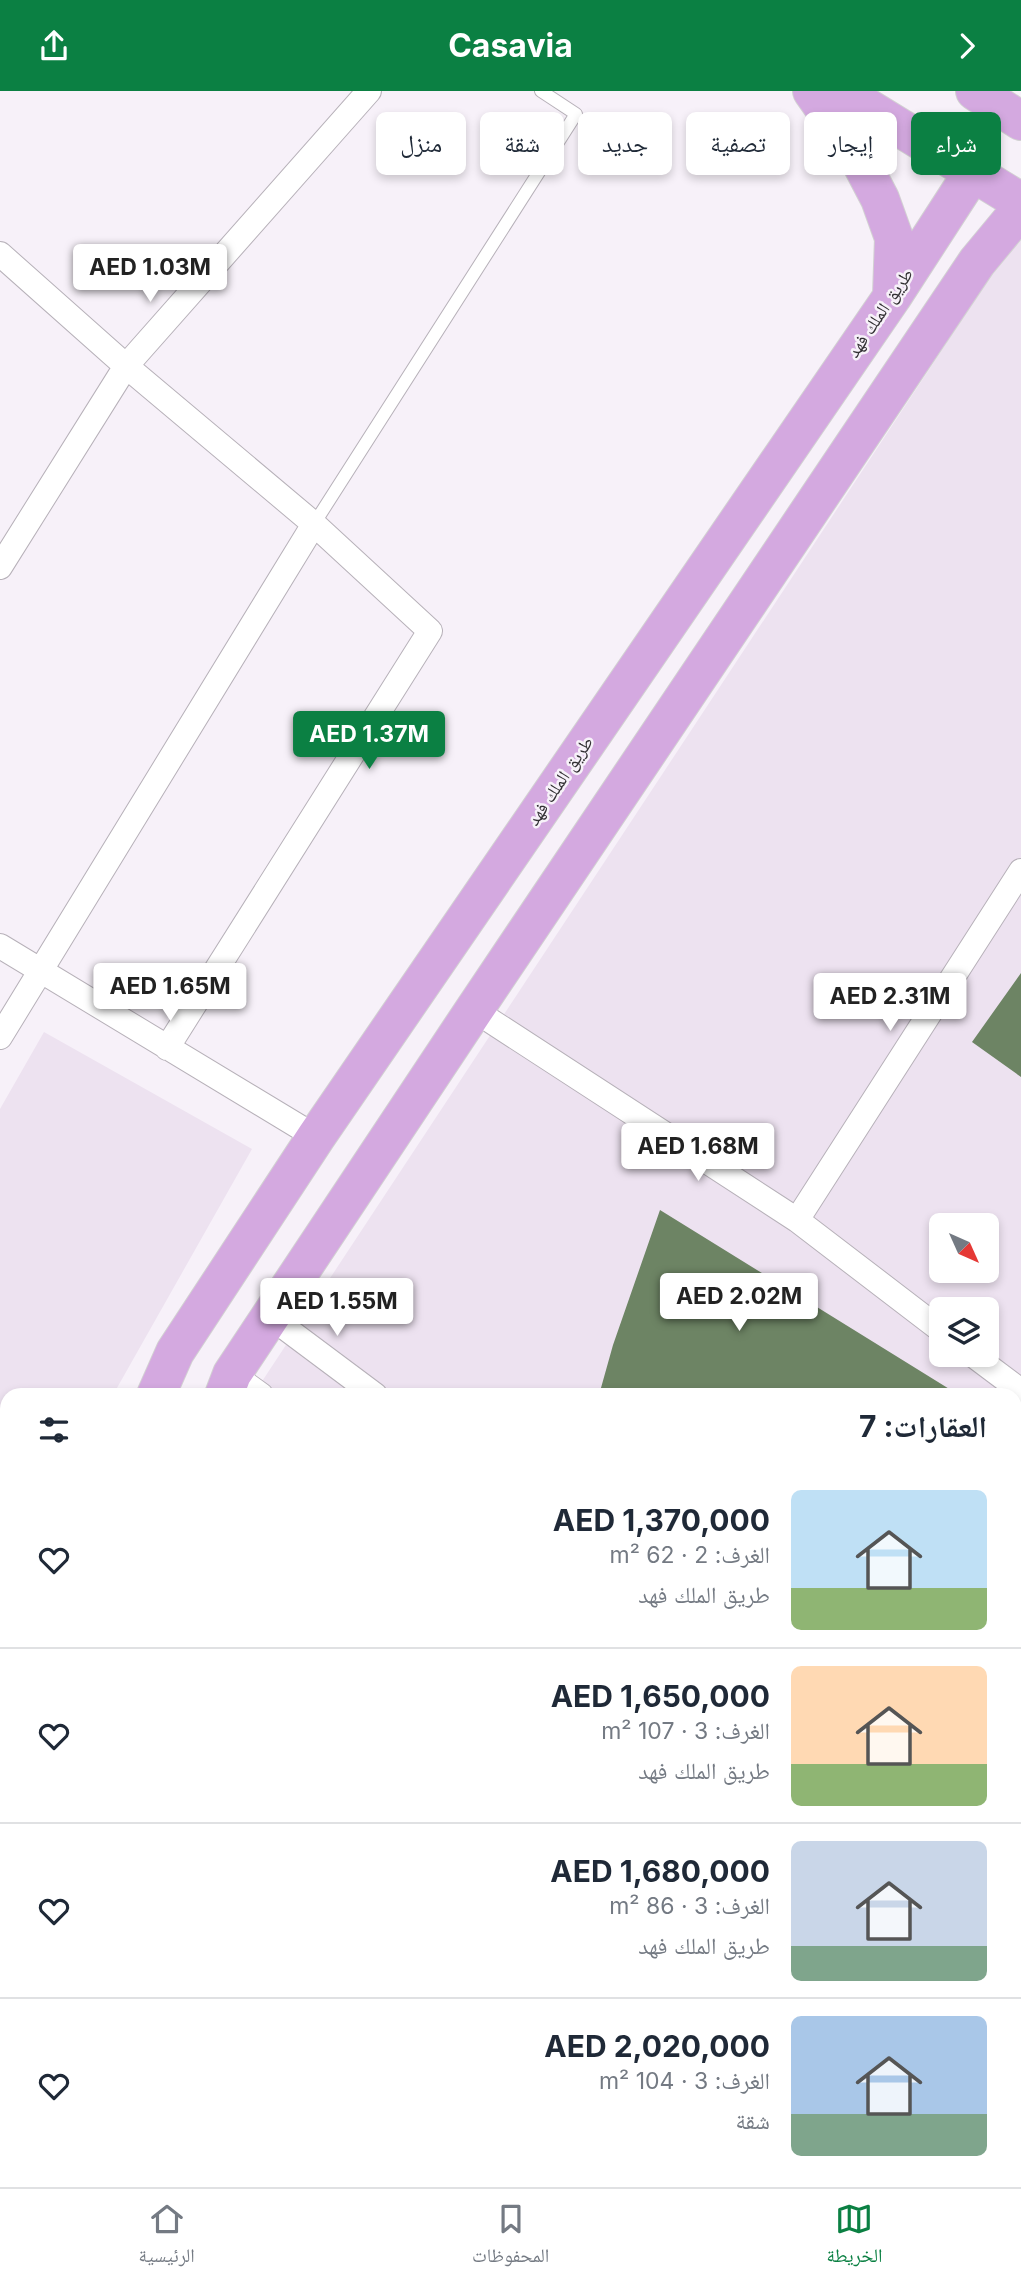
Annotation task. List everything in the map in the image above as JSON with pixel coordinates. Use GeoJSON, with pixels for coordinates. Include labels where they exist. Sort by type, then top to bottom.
{"type":"FeatureCollection","features":[{"type":"Feature","properties":{"kind":"main road"},"geometry":{"type":"LineString","coordinates":[[812,91],[857,155],[880,199],[894,238],[892,297]]}},
{"type":"Feature","properties":{"kind":"main road"},"geometry":{"type":"LineString","coordinates":[[841,91],[911,134]]}},
{"type":"Feature","properties":{"kind":"main road","name":"طريق الملك فهد"},"geometry":{"type":"LineString","coordinates":[[159,1388],[175,1352],[316,1137],[892,297],[971,175]]}},
{"type":"Feature","properties":{"kind":"main road"},"geometry":{"type":"LineString","coordinates":[[978,175],[1021,202]]}},
{"type":"Feature","properties":{"kind":"main road"},"geometry":{"type":"LineString","coordinates":[[239,1388],[272,1318],[474,1010],[976,262],[1021,209]]}},
{"type":"Feature","properties":{"kind":"main road"},"geometry":{"type":"LineString","coordinates":[[938,224],[954,223],[968,231],[977,246],[976,262]]}},
{"type":"Feature","properties":{"kind":"street"},"geometry":{"type":"LineString","coordinates":[[0,567],[126,366],[369,91]]}},
{"type":"Feature","properties":{"kind":"street"},"geometry":{"type":"LineString","coordinates":[[0,254],[126,366],[314,524],[430,631],[167,1048]]}},
{"type":"Feature","properties":{"kind":"street"},"geometry":{"type":"LineString","coordinates":[[0,1037],[314,524]]}},
{"type":"Feature","properties":{"kind":"street"},"geometry":{"type":"LineString","coordinates":[[797,1220],[1021,870]]}},
{"type":"Feature","properties":{"kind":"street"},"geometry":{"type":"LineString","coordinates":[[0,946],[316,1137]]}},
{"type":"Feature","properties":{"kind":"street"},"geometry":{"type":"LineString","coordinates":[[474,1010],[797,1220],[929,1321]]}},
{"type":"Feature","properties":{"kind":"street"},"geometry":{"type":"LineString","coordinates":[[272,1318],[366,1388]]}},
{"type":"Feature","properties":{"kind":"street"},"geometry":{"type":"LineString","coordinates":[[989,1367],[1017,1388]]}},
{"type":"Feature","properties":{"kind":"lane"},"geometry":{"type":"LineString","coordinates":[[314,524],[576,114],[541,91]]}},
{"type":"Feature","properties":{"kind":"shaded area"},"geometry":{"type":"Polygon","coordinates":[[[1021,230],[1021,1388],[258,1388],[1021,230]]]}},
{"type":"Feature","properties":{"kind":"shaded area"},"geometry":{"type":"Polygon","coordinates":[[[44,1032],[252,1149],[117,1388],[0,1388],[0,1109],[44,1032]]]}},
{"type":"Feature","properties":{"kind":"building"},"geometry":{"type":"Polygon","coordinates":[[[1021,973],[1021,1077],[972,1042],[1021,973]]]}},
{"type":"Feature","properties":{"kind":"building"},"geometry":{"type":"Polygon","coordinates":[[[660,1210],[948,1388],[601,1388],[613,1345],[660,1210]]]}}]}
